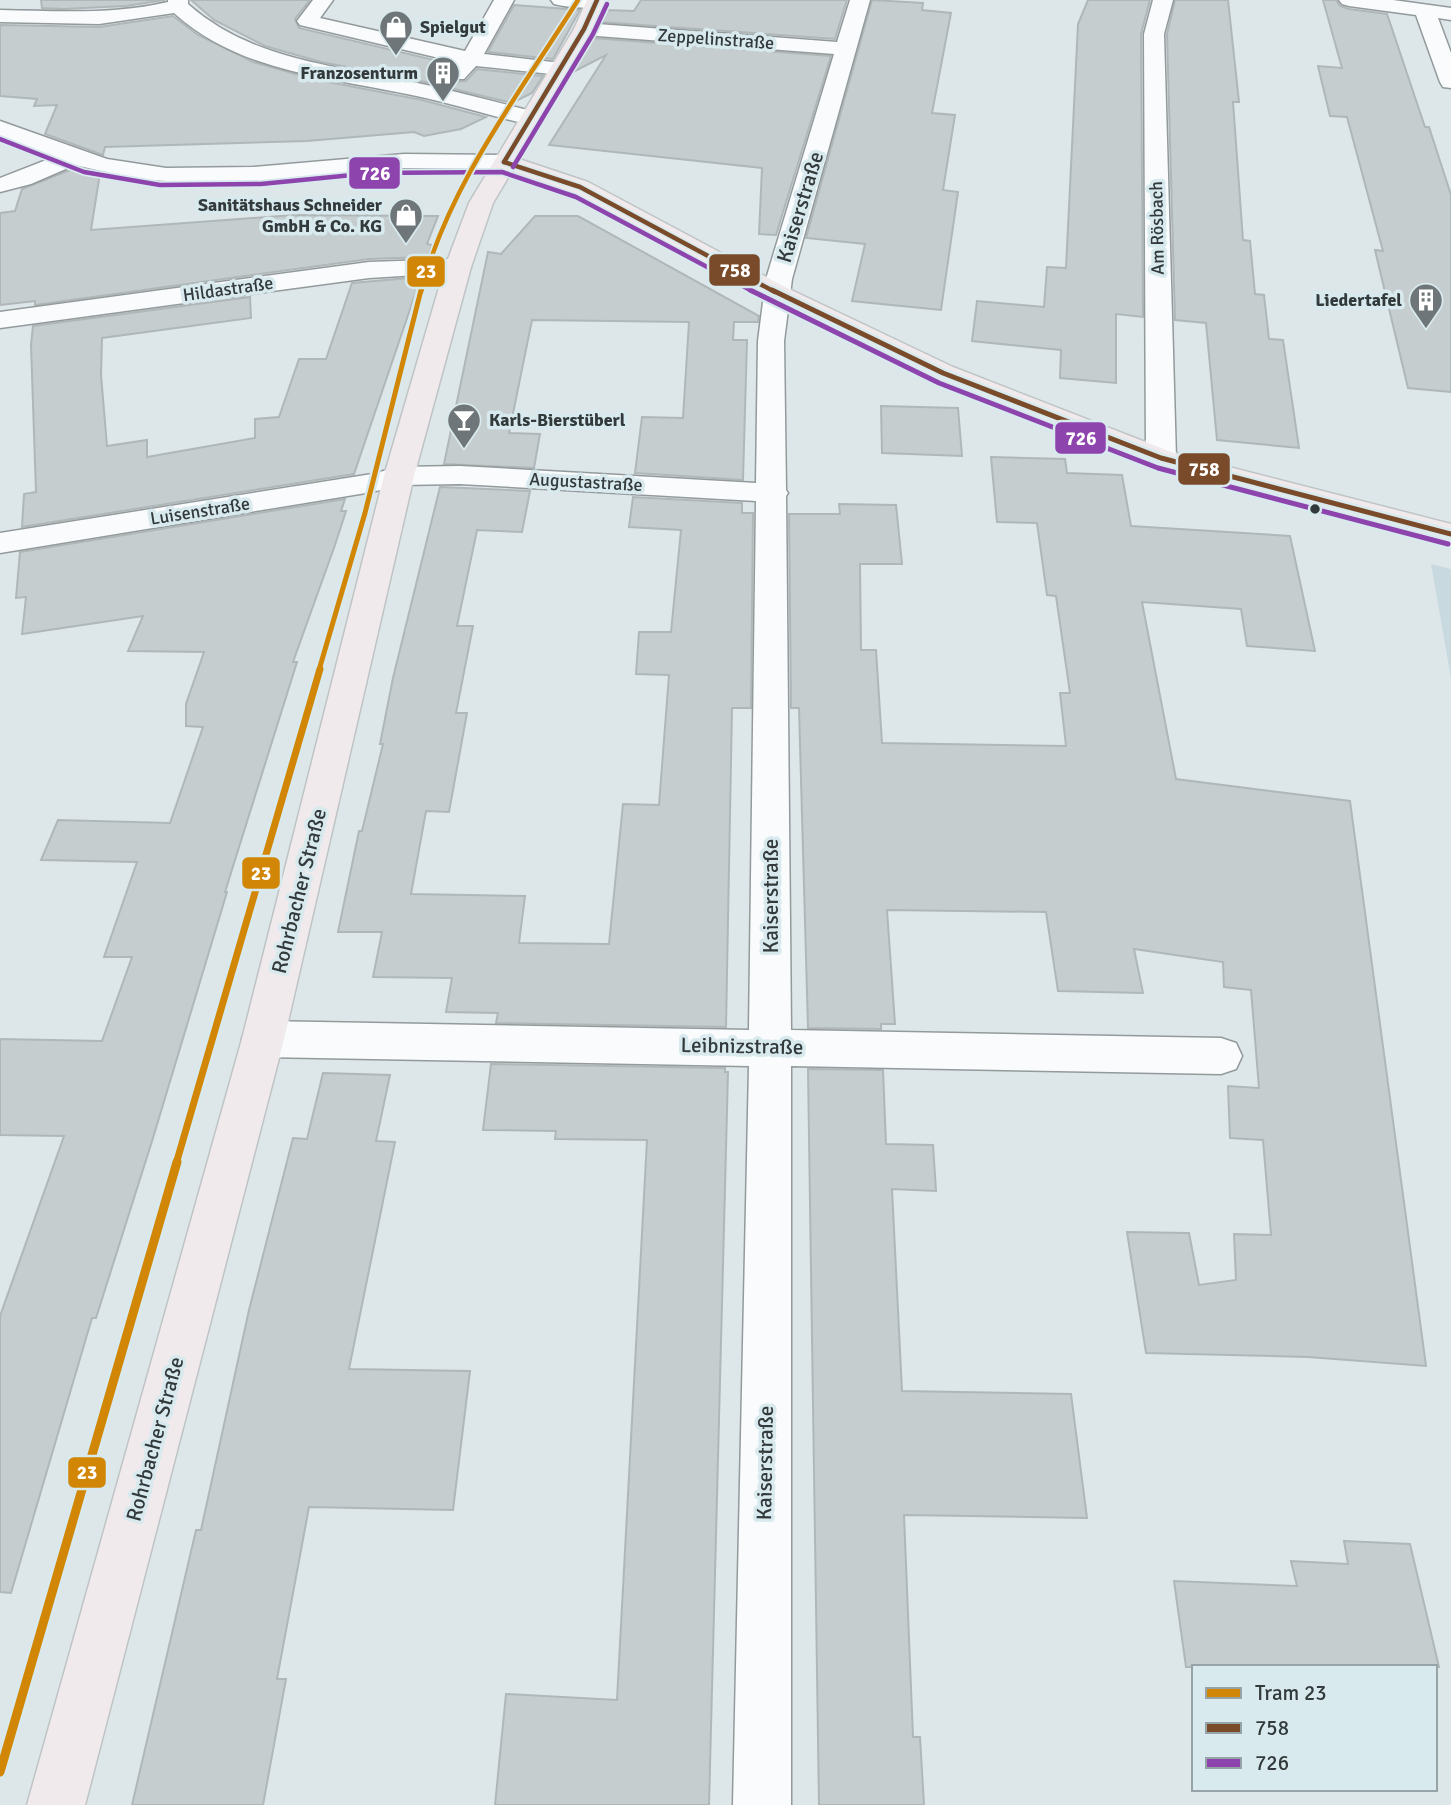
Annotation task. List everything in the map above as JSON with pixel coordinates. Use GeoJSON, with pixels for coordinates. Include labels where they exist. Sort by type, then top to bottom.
{"type":"FeatureCollection","features":[{"type":"Feature","properties":{"kind":"main road","name":"Rohrbacher Straße"},"geometry":{"type":"LineString","coordinates":[[56,1805],[263,1039],[400,476],[458,267],[481,203],[584,29],[597,1]]}},
{"type":"Feature","properties":{"kind":"main road"},"geometry":{"type":"LineString","coordinates":[[504,162],[580,187],[776,292],[943,373],[1161,457],[1451,534]]}},
{"type":"Feature","properties":{"kind":"street"},"geometry":{"type":"LineString","coordinates":[[297,23],[321,0]]}},
{"type":"Feature","properties":{"kind":"street"},"geometry":{"type":"LineString","coordinates":[[321,0],[307,20],[471,59],[561,69]]}},
{"type":"Feature","properties":{"kind":"street"},"geometry":{"type":"LineString","coordinates":[[438,94],[471,59],[504,0]]}},
{"type":"Feature","properties":{"kind":"street"},"geometry":{"type":"LineString","coordinates":[[561,0],[597,1]]}},
{"type":"Feature","properties":{"kind":"street","name":"Kaiserstraße"},"geometry":{"type":"LineString","coordinates":[[762,1805],[770,1046],[773,493],[771,341],[776,292],[860,0]]}},
{"type":"Feature","properties":{"kind":"street","name":"Am Rösbach"},"geometry":{"type":"LineString","coordinates":[[1161,457],[1154,34],[1163,0]]}},
{"type":"Feature","properties":{"kind":"street"},"geometry":{"type":"LineString","coordinates":[[1349,0],[1451,14]]}},
{"type":"Feature","properties":{"kind":"street"},"geometry":{"type":"LineString","coordinates":[[0,16],[99,18],[152,12],[178,3],[200,25],[240,47],[276,60],[438,94],[494,111],[531,118]]}},
{"type":"Feature","properties":{"kind":"street"},"geometry":{"type":"LineString","coordinates":[[1425,11],[1451,82]]}},
{"type":"Feature","properties":{"kind":"street","name":"Zeppelinstraße"},"geometry":{"type":"LineString","coordinates":[[584,29],[847,49]]}},
{"type":"Feature","properties":{"kind":"street"},"geometry":{"type":"LineString","coordinates":[[240,47],[267,37]]}},
{"type":"Feature","properties":{"kind":"street"},"geometry":{"type":"LineString","coordinates":[[0,128],[72,157],[134,172],[194,177],[278,173],[397,161],[504,162]]}},
{"type":"Feature","properties":{"kind":"street"},"geometry":{"type":"LineString","coordinates":[[0,185],[23,179],[72,157]]}},
{"type":"Feature","properties":{"kind":"street","name":"Hildastraße"},"geometry":{"type":"LineString","coordinates":[[0,320],[369,270],[458,267]]}},
{"type":"Feature","properties":{"kind":"street","name":"Augustastraße"},"geometry":{"type":"LineString","coordinates":[[400,476],[460,475],[773,493]]}},
{"type":"Feature","properties":{"kind":"street","name":"Luisenstraße"},"geometry":{"type":"LineString","coordinates":[[0,543],[372,483],[400,476]]}},
{"type":"Feature","properties":{"kind":"street","name":"Leibnizstraße"},"geometry":{"type":"LineString","coordinates":[[263,1039],[1221,1056]]}},
{"type":"Feature","properties":{"kind":"shaded area"},"geometry":{"type":"Polygon","coordinates":[[[1431,564],[1451,569],[1451,678],[1431,564]]]}},
{"type":"Feature","properties":{"kind":"building"},"geometry":{"type":"Polygon","coordinates":[[[41,0],[165,0],[126,6],[63,9],[42,8],[41,0]]]}},
{"type":"Feature","properties":{"kind":"building"},"geometry":{"type":"Polygon","coordinates":[[[191,0],[310,0],[295,19],[299,28],[451,64],[442,74],[448,82],[466,81],[477,69],[543,76],[532,93],[512,103],[425,82],[321,62],[265,46],[214,20],[191,0]]]}},
{"type":"Feature","properties":{"kind":"building"},"geometry":{"type":"Polygon","coordinates":[[[641,0],[847,0],[835,39],[600,22],[606,10],[634,11],[641,0]]]}},
{"type":"Feature","properties":{"kind":"building"},"geometry":{"type":"Polygon","coordinates":[[[872,0],[923,3],[922,10],[951,13],[932,113],[955,115],[943,190],[958,192],[941,310],[852,301],[865,244],[806,238],[872,0]]]}},
{"type":"Feature","properties":{"kind":"building"},"geometry":{"type":"Polygon","coordinates":[[[1088,0],[1150,0],[1141,34],[1143,317],[1116,314],[1116,383],[1060,378],[1061,350],[972,341],[977,301],[1044,307],[1047,267],[1066,268],[1078,24],[1088,0]]]}},
{"type":"Feature","properties":{"kind":"building"},"geometry":{"type":"Polygon","coordinates":[[[1175,0],[1228,0],[1239,102],[1233,102],[1243,240],[1250,241],[1255,294],[1264,295],[1269,339],[1283,340],[1299,448],[1217,440],[1206,323],[1175,320],[1167,34],[1175,0]]]}},
{"type":"Feature","properties":{"kind":"building"},"geometry":{"type":"Polygon","coordinates":[[[1323,0],[1336,0],[1340,6],[1349,9],[1387,14],[1425,127],[1429,127],[1451,195],[1451,392],[1408,388],[1375,250],[1383,251],[1347,117],[1330,116],[1318,66],[1342,68],[1323,0]]]}},
{"type":"Feature","properties":{"kind":"building"},"geometry":{"type":"Polygon","coordinates":[[[514,5],[580,10],[553,59],[488,52],[514,5]]]}},
{"type":"Feature","properties":{"kind":"building"},"geometry":{"type":"Polygon","coordinates":[[[173,16],[198,35],[253,62],[313,79],[422,100],[486,117],[461,129],[424,136],[414,132],[307,141],[105,147],[103,155],[45,134],[57,105],[34,106],[37,99],[0,96],[0,25],[99,27],[173,16]]]}},
{"type":"Feature","properties":{"kind":"building"},"geometry":{"type":"Polygon","coordinates":[[[592,38],[831,56],[776,235],[759,234],[762,168],[549,145],[606,55],[573,72],[592,38]]]}},
{"type":"Feature","properties":{"kind":"building"},"geometry":{"type":"Polygon","coordinates":[[[75,168],[100,173],[91,230],[294,215],[438,216],[427,244],[432,245],[428,257],[369,259],[35,305],[35,301],[0,305],[0,213],[15,211],[22,189],[75,168]]]}},
{"type":"Feature","properties":{"kind":"building"},"geometry":{"type":"Polygon","coordinates":[[[535,216],[578,216],[759,316],[758,322],[734,322],[733,340],[747,340],[743,480],[635,473],[642,417],[683,418],[689,322],[532,320],[509,433],[540,434],[534,468],[444,464],[488,252],[501,254],[535,216]]]}},
{"type":"Feature","properties":{"kind":"building"},"geometry":{"type":"Polygon","coordinates":[[[421,277],[354,474],[22,527],[24,494],[36,492],[31,345],[33,326],[250,297],[251,318],[102,338],[101,375],[107,446],[147,440],[147,457],[255,438],[255,419],[279,417],[299,359],[326,359],[352,283],[421,277]]]}},
{"type":"Feature","properties":{"kind":"building"},"geometry":{"type":"Polygon","coordinates":[[[881,406],[958,408],[962,456],[882,453],[881,406]]]}},
{"type":"Feature","properties":{"kind":"building"},"geometry":{"type":"Polygon","coordinates":[[[991,457],[1065,459],[1067,473],[1122,475],[1131,526],[1290,536],[1315,651],[1247,646],[1241,609],[1142,602],[1176,779],[1350,801],[1426,1366],[1308,1357],[1146,1353],[1127,1232],[1189,1233],[1199,1285],[1236,1280],[1234,1234],[1271,1235],[1263,1140],[1230,1138],[1228,1086],[1259,1088],[1251,990],[1224,987],[1223,962],[1134,949],[1143,993],[1058,991],[1046,912],[887,910],[895,1024],[881,1024],[881,1029],[808,1028],[799,708],[791,708],[789,514],[840,514],[839,504],[896,505],[902,564],[860,564],[861,650],[876,650],[882,743],[1066,746],[1060,693],[1070,693],[1056,596],[1047,595],[1037,523],[997,522],[991,457]]]}},
{"type":"Feature","properties":{"kind":"building"},"geometry":{"type":"Polygon","coordinates":[[[440,487],[530,491],[522,532],[477,530],[457,626],[473,626],[456,713],[467,713],[449,812],[426,811],[411,894],[525,896],[519,943],[609,944],[623,804],[659,805],[669,675],[636,674],[639,632],[671,632],[681,530],[629,527],[633,497],[742,503],[742,513],[753,513],[751,708],[732,708],[726,1027],[496,1023],[498,1013],[446,1012],[452,978],[373,977],[382,932],[338,932],[359,831],[362,831],[383,744],[380,744],[393,678],[440,487]]]}},
{"type":"Feature","properties":{"kind":"building"},"geometry":{"type":"Polygon","coordinates":[[[345,499],[341,511],[346,511],[293,662],[297,662],[225,892],[153,1138],[96,1318],[92,1318],[11,1593],[0,1592],[0,1316],[64,1136],[0,1135],[0,1039],[102,1041],[132,957],[104,957],[137,862],[41,860],[58,820],[170,823],[203,727],[186,726],[186,704],[204,652],[128,651],[143,616],[22,634],[26,597],[16,598],[20,552],[345,499]]]}},
{"type":"Feature","properties":{"kind":"building"},"geometry":{"type":"Polygon","coordinates":[[[491,1064],[725,1068],[725,1072],[728,1072],[709,1805],[495,1805],[506,1694],[617,1700],[647,1140],[555,1139],[556,1131],[483,1130],[491,1064]]]}},
{"type":"Feature","properties":{"kind":"building"},"geometry":{"type":"Polygon","coordinates":[[[808,1069],[883,1070],[886,1144],[933,1145],[936,1191],[892,1189],[902,1391],[1071,1394],[1087,1518],[904,1515],[913,1737],[920,1737],[924,1805],[819,1805],[808,1069]]]}},
{"type":"Feature","properties":{"kind":"building"},"geometry":{"type":"Polygon","coordinates":[[[323,1073],[390,1075],[376,1141],[395,1142],[349,1369],[470,1371],[453,1510],[309,1507],[277,1679],[286,1679],[263,1805],[132,1805],[196,1530],[201,1530],[249,1310],[293,1138],[307,1139],[323,1073]]]}},
{"type":"Feature","properties":{"kind":"building"},"geometry":{"type":"Polygon","coordinates":[[[1344,1541],[1410,1544],[1439,1667],[1186,1667],[1174,1581],[1297,1586],[1291,1561],[1348,1564],[1344,1541]]]}},
{"type":"Feature","properties":{"kind":"tram line","name":"23"},"geometry":{"type":"LineString","coordinates":[[0,1772],[365,513],[427,267],[455,200],[477,161],[578,0]]}},
{"type":"Feature","properties":{"kind":"transit line","name":"758"},"geometry":{"type":"LineString","coordinates":[[504,162],[584,29],[597,0]]}},
{"type":"Feature","properties":{"kind":"transit line","name":"726"},"geometry":{"type":"LineString","coordinates":[[513,167],[593,34],[607,4]]}},
{"type":"Feature","properties":{"kind":"transit line","name":"726"},"geometry":{"type":"LineString","coordinates":[[0,139],[84,172],[160,185],[261,184],[373,173],[445,171],[502,172],[535,181],[576,197],[771,301],[939,383],[1158,468],[1448,544]]}},
{"type":"Feature","properties":{"kind":"transit line","name":"758"},"geometry":{"type":"LineString","coordinates":[[504,162],[580,187],[776,292],[943,373],[1161,458],[1451,534]]}},
{"type":"Feature","properties":{"kind":"place","name":"Spielgut"},"geometry":{"type":"Point","coordinates":[396,57]}},
{"type":"Feature","properties":{"kind":"place","name":"Franzosenturm"},"geometry":{"type":"Point","coordinates":[443,103]}},
{"type":"Feature","properties":{"kind":"place","name":"Sanitätshaus Schneider GmbH & Co. KG"},"geometry":{"type":"Point","coordinates":[406,245]}},
{"type":"Feature","properties":{"kind":"place","name":"Liedertafel"},"geometry":{"type":"Point","coordinates":[1426,330]}},
{"type":"Feature","properties":{"kind":"place","name":"Karls-Bierstüberl"},"geometry":{"type":"Point","coordinates":[464,450]}}]}
